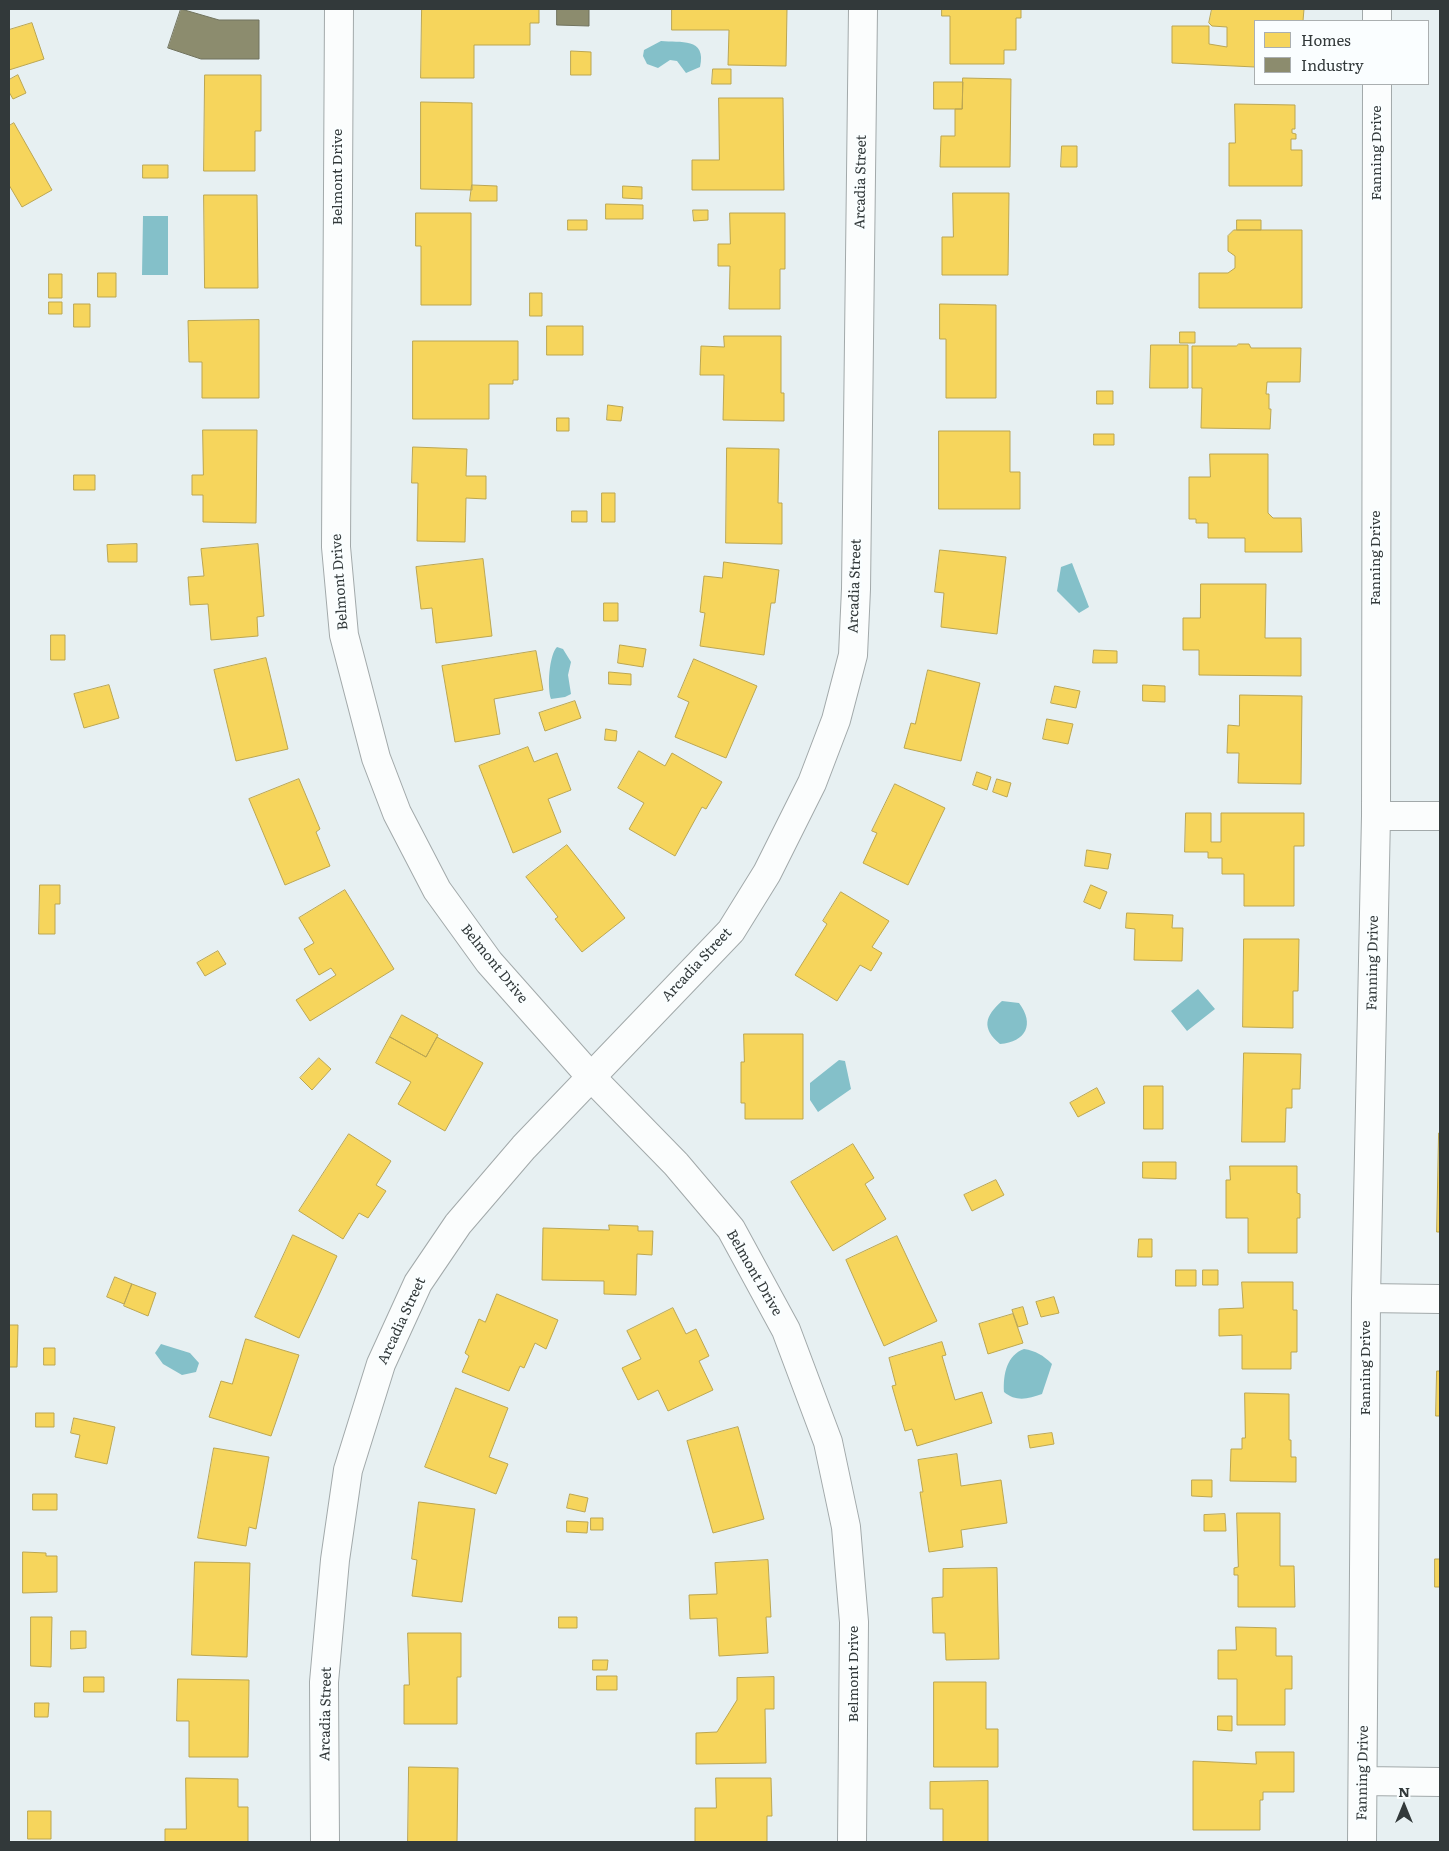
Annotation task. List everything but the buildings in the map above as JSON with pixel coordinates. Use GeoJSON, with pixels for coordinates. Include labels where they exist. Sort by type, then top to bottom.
{"type":"FeatureCollection","features":[{"type":"Feature","properties":{"kind":"street","name":"Belmont Drive"},"geometry":{"type":"LineString","coordinates":[[339,9],[336,548],[344,635],[359,702],[397,814],[437,890],[489,962],[591,1077],[676,1164],[730,1229],[786,1330],[828,1442],[846,1528],[854,1622],[852,1842]]}},
{"type":"Feature","properties":{"kind":"street","name":"Arcadia Street"},"geometry":{"type":"LineString","coordinates":[[325,1842],[324,1682],[335,1560],[348,1470],[378,1372],[418,1283],[458,1224],[524,1146],[731,930],[767,872],[812,783],[836,720],[850,664],[856,589],[863,9]]}},
{"type":"Feature","properties":{"kind":"street","name":"Fanning Drive"},"geometry":{"type":"LineString","coordinates":[[1362,1842],[1366,1298],[1376,816],[1377,85]]}},
{"type":"Feature","properties":{"kind":"street"},"geometry":{"type":"LineString","coordinates":[[1376,816],[1440,816]]}},
{"type":"Feature","properties":{"kind":"street"},"geometry":{"type":"LineString","coordinates":[[1366,1298],[1440,1299]]}},
{"type":"Feature","properties":{"kind":"street"},"geometry":{"type":"LineString","coordinates":[[1363,1781],[1440,1782]]}},
{"type":"Feature","properties":{"kind":"water"},"geometry":{"type":"Polygon","coordinates":[[[661,41],[684,42],[696,46],[700,51],[700,67],[686,73],[677,61],[670,60],[658,68],[647,64],[643,56],[644,50],[661,41]]]}},
{"type":"Feature","properties":{"kind":"water"},"geometry":{"type":"Polygon","coordinates":[[[143,216],[168,216],[168,275],[142,275],[143,216]]]}},
{"type":"Feature","properties":{"kind":"water"},"geometry":{"type":"Polygon","coordinates":[[[1072,563],[1089,607],[1079,613],[1057,591],[1061,567],[1072,563]]]}},
{"type":"Feature","properties":{"kind":"water"},"geometry":{"type":"Polygon","coordinates":[[[557,647],[563,649],[571,662],[568,675],[571,694],[551,699],[549,687],[550,672],[552,657],[557,647]]]}},
{"type":"Feature","properties":{"kind":"water"},"geometry":{"type":"Polygon","coordinates":[[[1198,989],[1215,1009],[1187,1031],[1171,1011],[1198,989]]]}},
{"type":"Feature","properties":{"kind":"water"},"geometry":{"type":"Polygon","coordinates":[[[1002,1001],[1019,1003],[1024,1011],[1027,1025],[1022,1036],[1009,1043],[1000,1044],[990,1033],[988,1022],[996,1006],[1002,1001]]]}},
{"type":"Feature","properties":{"kind":"water"},"geometry":{"type":"Polygon","coordinates":[[[839,1060],[845,1061],[851,1089],[818,1112],[810,1100],[810,1083],[839,1060]]]}},
{"type":"Feature","properties":{"kind":"water"},"geometry":{"type":"Polygon","coordinates":[[[161,1344],[190,1353],[199,1363],[196,1372],[182,1375],[163,1364],[155,1353],[161,1344]]]}},
{"type":"Feature","properties":{"kind":"water"},"geometry":{"type":"Polygon","coordinates":[[[1024,1349],[1039,1354],[1052,1364],[1042,1394],[1018,1398],[1004,1392],[1004,1379],[1010,1360],[1024,1349]]]}}]}
